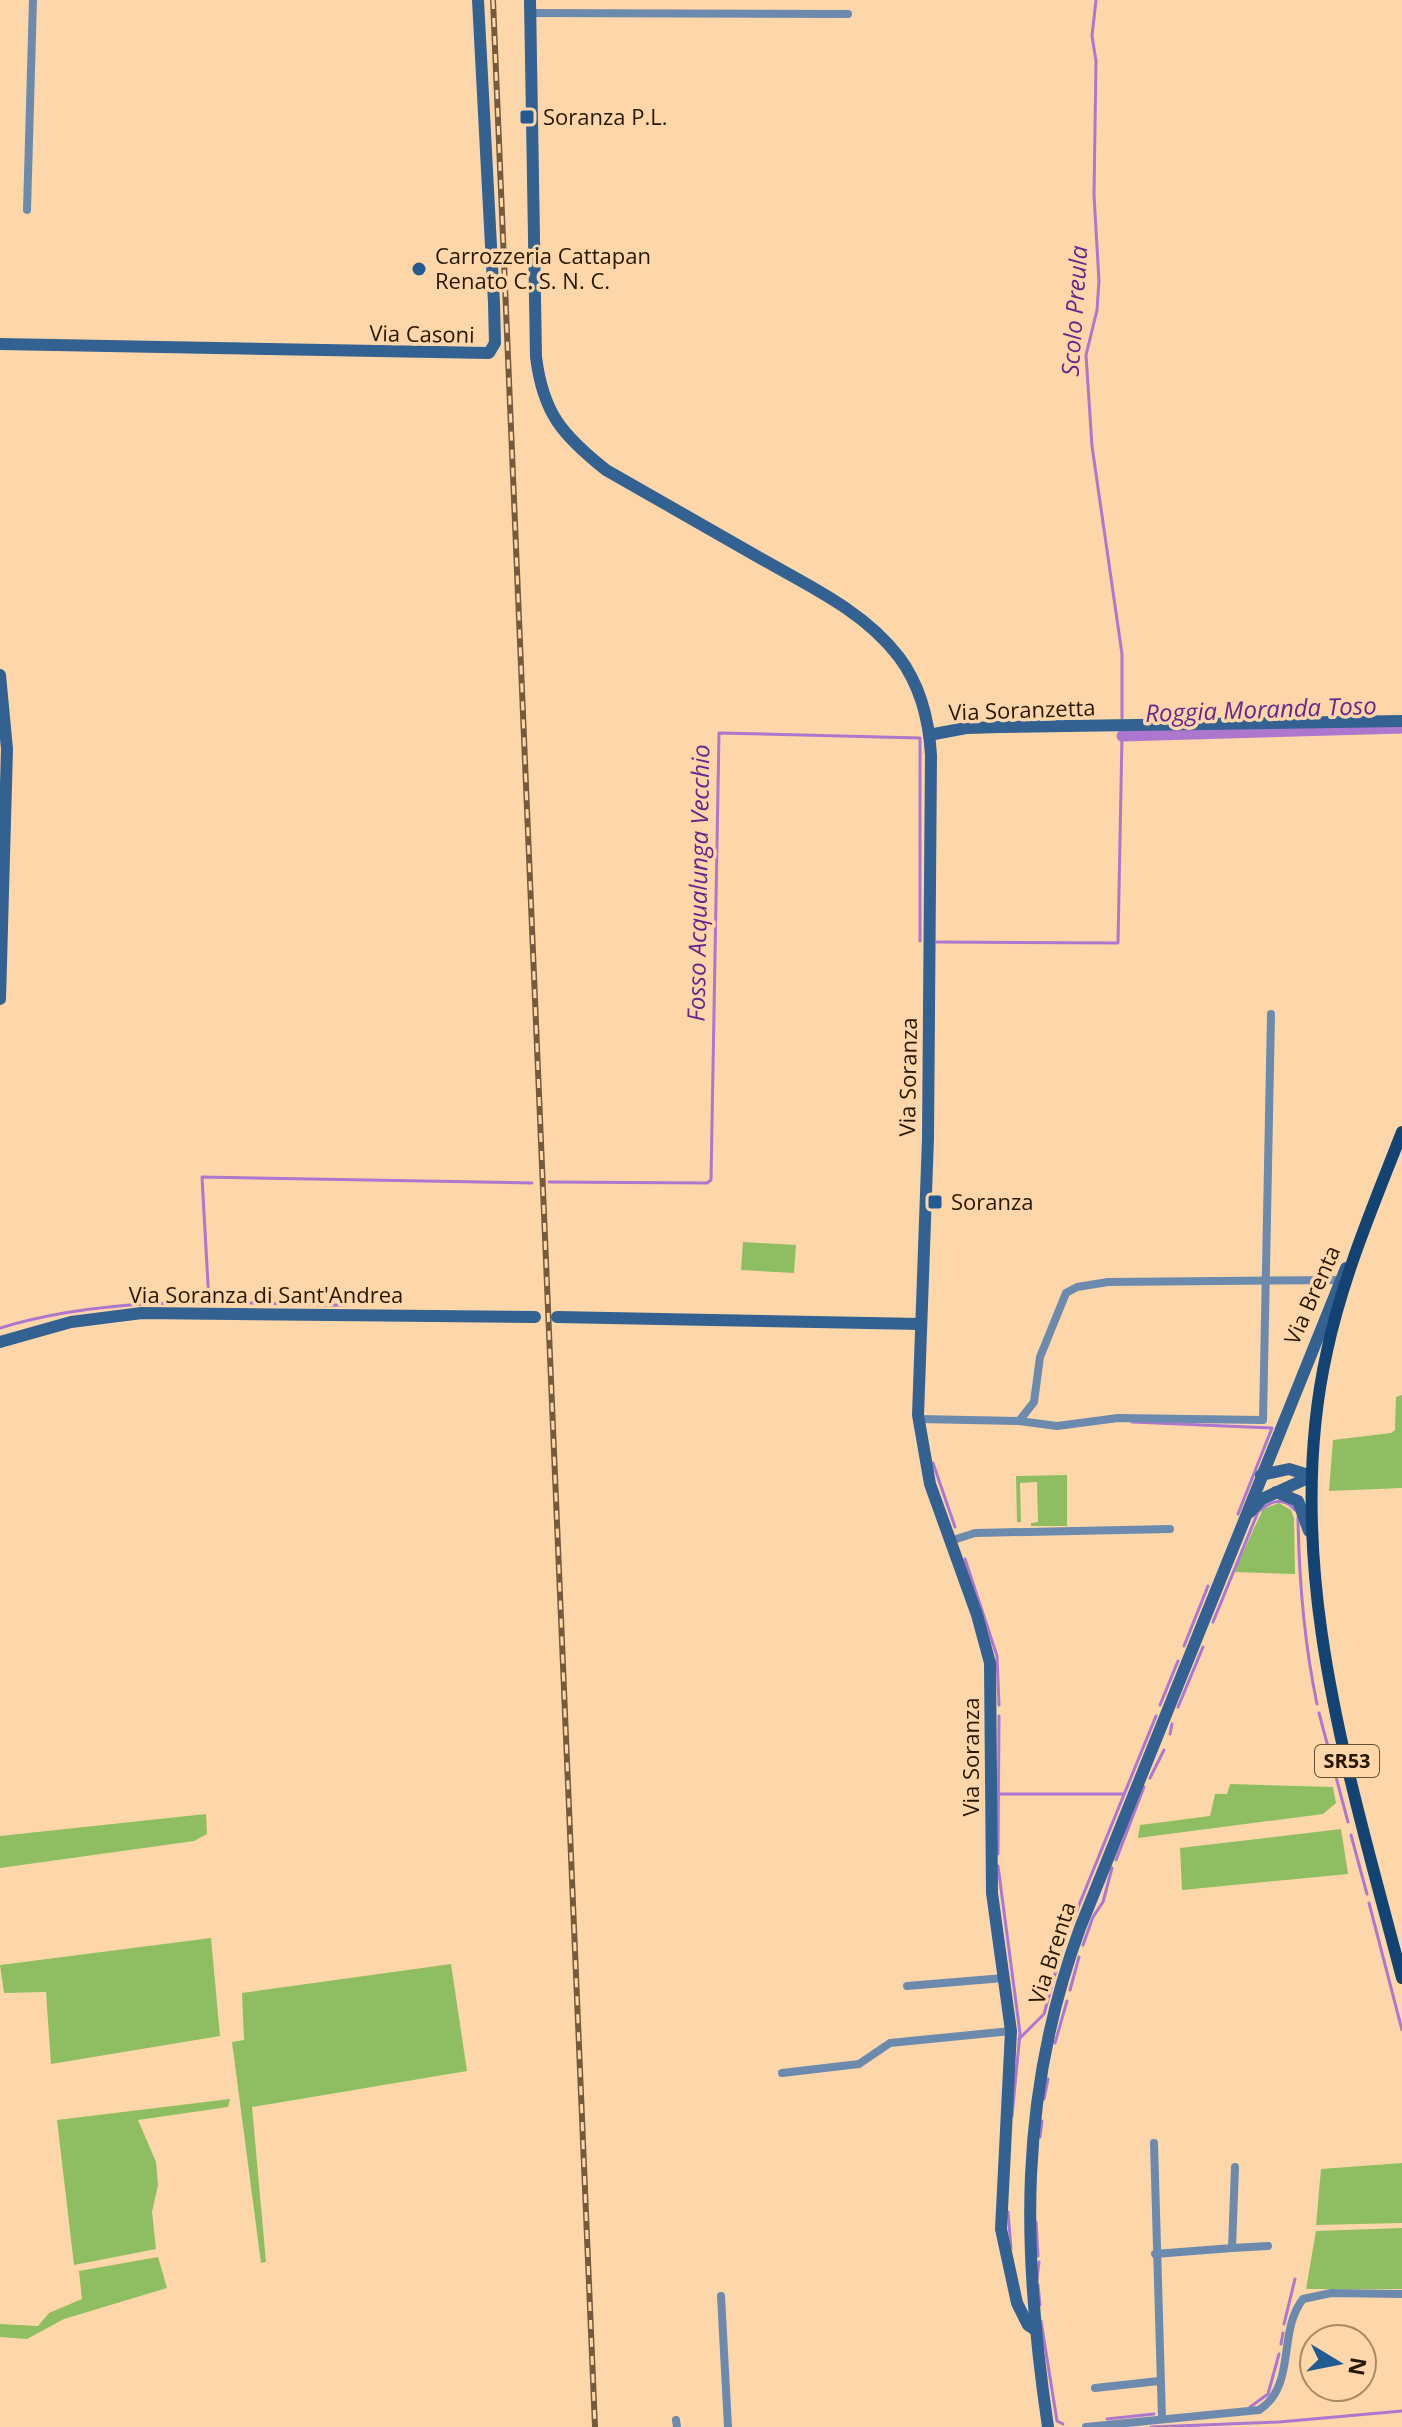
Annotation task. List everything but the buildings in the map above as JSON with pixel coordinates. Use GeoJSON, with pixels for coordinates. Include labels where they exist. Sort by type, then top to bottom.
{"type":"FeatureCollection","features":[{"type":"Feature","properties":{"kind":"main road","name":"Via Casoni"},"geometry":{"type":"LineString","coordinates":[[0,344],[489,353],[495,343],[494,303],[478,0]]}},
{"type":"Feature","properties":{"kind":"main road","name":"Via Soranzetta"},"geometry":{"type":"LineString","coordinates":[[530,6],[536,357],[546,404],[575,445],[606,470],[829,598],[885,640],[912,680],[929,735],[966,728],[1402,721]]}},
{"type":"Feature","properties":{"kind":"main road"},"geometry":{"type":"LineString","coordinates":[[0,675],[7,749],[0,999]]}},
{"type":"Feature","properties":{"kind":"main road","name":"Via Soranza"},"geometry":{"type":"LineString","coordinates":[[929,735],[928,1138],[919,1419],[925,1467],[977,1615],[990,1663],[992,1893],[1011,2031],[1001,2229],[1017,2303],[1028,2325],[1034,2329]]}},
{"type":"Feature","properties":{"kind":"main road","name":"Via Brenta"},"geometry":{"type":"LineString","coordinates":[[1048,2427],[1034,2329],[1028,2184],[1034,2108],[1051,2020],[1080,1928],[1402,1132]]}},
{"type":"Feature","properties":{"kind":"main road","name":"SR53"},"geometry":{"type":"LineString","coordinates":[[1364,1229],[1327,1351],[1312,1476],[1312,1540],[1322,1650],[1402,1978]]}},
{"type":"Feature","properties":{"kind":"main road","name":"Via Soranza di Sant'Andrea"},"geometry":{"type":"LineString","coordinates":[[0,1342],[71,1322],[142,1313],[535,1317]]}},
{"type":"Feature","properties":{"kind":"main road"},"geometry":{"type":"LineString","coordinates":[[557,1317],[921,1324]]}},
{"type":"Feature","properties":{"kind":"main road"},"geometry":{"type":"LineString","coordinates":[[1261,1475],[1289,1469],[1312,1476]]}},
{"type":"Feature","properties":{"kind":"main road","name":"Via Brenta"},"geometry":{"type":"LineString","coordinates":[[1245,1517],[1262,1499],[1312,1476]]}},
{"type":"Feature","properties":{"kind":"main road"},"geometry":{"type":"LineString","coordinates":[[1276,1492],[1298,1501],[1312,1540]]}},
{"type":"Feature","properties":{"kind":"street"},"geometry":{"type":"LineString","coordinates":[[27,210],[33,0]]}},
{"type":"Feature","properties":{"kind":"street"},"geometry":{"type":"LineString","coordinates":[[530,6],[848,14]]}},
{"type":"Feature","properties":{"kind":"street"},"geometry":{"type":"LineString","coordinates":[[919,1419],[1019,1421],[1057,1426],[1118,1418],[1263,1420],[1271,1014]]}},
{"type":"Feature","properties":{"kind":"street"},"geometry":{"type":"LineString","coordinates":[[1019,1421],[1034,1402],[1040,1357],[1066,1293],[1077,1287],[1108,1282],[1340,1280]]}},
{"type":"Feature","properties":{"kind":"street"},"geometry":{"type":"LineString","coordinates":[[950,1541],[975,1533],[1170,1529]]}},
{"type":"Feature","properties":{"kind":"street"},"geometry":{"type":"LineString","coordinates":[[907,1986],[1004,1978]]}},
{"type":"Feature","properties":{"kind":"street"},"geometry":{"type":"LineString","coordinates":[[782,2073],[859,2064],[890,2043],[1011,2031]]}},
{"type":"Feature","properties":{"kind":"street"},"geometry":{"type":"LineString","coordinates":[[1154,2143],[1162,2419]]}},
{"type":"Feature","properties":{"kind":"street"},"geometry":{"type":"LineString","coordinates":[[1232,2248],[1235,2167]]}},
{"type":"Feature","properties":{"kind":"street"},"geometry":{"type":"LineString","coordinates":[[1155,2254],[1268,2246]]}},
{"type":"Feature","properties":{"kind":"street"},"geometry":{"type":"LineString","coordinates":[[1086,2427],[1242,2414],[1265,2407],[1280,2385],[1294,2314],[1307,2297],[1331,2293],[1402,2294]]}},
{"type":"Feature","properties":{"kind":"street"},"geometry":{"type":"LineString","coordinates":[[721,2296],[728,2427]]}},
{"type":"Feature","properties":{"kind":"street"},"geometry":{"type":"LineString","coordinates":[[1095,2388],[1159,2381]]}},
{"type":"Feature","properties":{"kind":"green space"},"geometry":{"type":"Polygon","coordinates":[[[743,1242],[796,1245],[794,1273],[741,1270],[743,1242]]]}},
{"type":"Feature","properties":{"kind":"green space"},"geometry":{"type":"Polygon","coordinates":[[[1402,1395],[1402,1488],[1329,1491],[1333,1440],[1391,1433],[1395,1430],[1396,1397],[1402,1395]]]}},
{"type":"Feature","properties":{"kind":"green space"},"geometry":{"type":"Polygon","coordinates":[[[1067,1475],[1067,1526],[1031,1526],[1031,1523],[1038,1522],[1037,1482],[1020,1483],[1021,1522],[1017,1522],[1016,1476],[1067,1475]]]}},
{"type":"Feature","properties":{"kind":"green space"},"geometry":{"type":"Polygon","coordinates":[[[1279,1503],[1291,1510],[1294,1518],[1295,1574],[1234,1572],[1263,1509],[1279,1503]]]}},
{"type":"Feature","properties":{"kind":"green space"},"geometry":{"type":"Polygon","coordinates":[[[1230,1784],[1333,1787],[1336,1803],[1323,1814],[1138,1838],[1140,1825],[1210,1816],[1215,1794],[1227,1794],[1230,1784]]]}},
{"type":"Feature","properties":{"kind":"green space"},"geometry":{"type":"Polygon","coordinates":[[[206,1814],[207,1834],[194,1841],[0,1868],[0,1836],[206,1814]]]}},
{"type":"Feature","properties":{"kind":"green space"},"geometry":{"type":"Polygon","coordinates":[[[1341,1829],[1348,1874],[1182,1890],[1180,1848],[1341,1829]]]}},
{"type":"Feature","properties":{"kind":"green space"},"geometry":{"type":"Polygon","coordinates":[[[211,1938],[220,2036],[51,2064],[46,1992],[4,1993],[0,1965],[211,1938]]]}},
{"type":"Feature","properties":{"kind":"green space"},"geometry":{"type":"Polygon","coordinates":[[[451,1964],[467,2071],[252,2107],[266,2262],[261,2263],[232,2042],[244,2040],[242,1993],[451,1964]]]}},
{"type":"Feature","properties":{"kind":"green space"},"geometry":{"type":"Polygon","coordinates":[[[230,2099],[228,2107],[138,2120],[156,2162],[158,2185],[152,2212],[156,2249],[74,2265],[57,2120],[230,2099]]]}},
{"type":"Feature","properties":{"kind":"green space"},"geometry":{"type":"Polygon","coordinates":[[[1402,2163],[1402,2223],[1316,2225],[1321,2169],[1402,2163]]]}},
{"type":"Feature","properties":{"kind":"green space"},"geometry":{"type":"Polygon","coordinates":[[[1402,2228],[1402,2289],[1306,2289],[1316,2231],[1402,2228]]]}},
{"type":"Feature","properties":{"kind":"green space"},"geometry":{"type":"Polygon","coordinates":[[[158,2257],[167,2288],[64,2319],[27,2339],[0,2337],[0,2324],[38,2326],[49,2313],[82,2299],[79,2271],[158,2257]]]}},
{"type":"Feature","properties":{"kind":"waterway","name":"Scolo Preula"},"geometry":{"type":"LineString","coordinates":[[1096,0],[1092,36],[1096,61],[1094,195],[1099,281],[1097,310],[1086,355],[1092,446],[1122,654],[1122,718]]}},
{"type":"Feature","properties":{"kind":"waterway","name":"Roggia Moranda Toso"},"geometry":{"type":"LineString","coordinates":[[1122,736],[1402,728]]}},
{"type":"Feature","properties":{"kind":"waterway","name":"Fosso Acqualunga Vecchio"},"geometry":{"type":"LineString","coordinates":[[549,1182],[707,1183],[711,1180],[719,733],[920,738],[920,941]]}},
{"type":"Feature","properties":{"kind":"waterway","name":"Fosso Acqualunga Vecchio"},"geometry":{"type":"LineString","coordinates":[[937,942],[1118,943],[1122,736]]}},
{"type":"Feature","properties":{"kind":"waterway","name":"Fosso Acqualunga Vecchio"},"geometry":{"type":"LineString","coordinates":[[209,1302],[202,1177],[532,1183]]}},
{"type":"Feature","properties":{"kind":"waterway","name":"Fosso Acqualunga Vecchio"},"geometry":{"type":"LineString","coordinates":[[0,1328],[42,1317],[128,1305],[214,1302],[345,1305]]}},
{"type":"Feature","properties":{"kind":"waterway"},"geometry":{"type":"LineString","coordinates":[[1132,1422],[1272,1428],[1238,1514]]}},
{"type":"Feature","properties":{"kind":"waterway"},"geometry":{"type":"LineString","coordinates":[[933,1463],[955,1527]]}},
{"type":"Feature","properties":{"kind":"waterway"},"geometry":{"type":"LineString","coordinates":[[1213,1622],[1258,1512],[1277,1502],[1286,1503],[1295,1510]]}},
{"type":"Feature","properties":{"kind":"waterway"},"geometry":{"type":"LineString","coordinates":[[1298,1517],[1303,1611],[1317,1704]]}},
{"type":"Feature","properties":{"kind":"waterway"},"geometry":{"type":"LineString","coordinates":[[965,1559],[997,1656],[999,1705]]}},
{"type":"Feature","properties":{"kind":"waterway"},"geometry":{"type":"LineString","coordinates":[[1184,1646],[1208,1586]]}},
{"type":"Feature","properties":{"kind":"waterway"},"geometry":{"type":"LineString","coordinates":[[1178,1707],[1203,1647]]}},
{"type":"Feature","properties":{"kind":"waterway"},"geometry":{"type":"LineString","coordinates":[[1160,1705],[1178,1661]]}},
{"type":"Feature","properties":{"kind":"waterway"},"geometry":{"type":"LineString","coordinates":[[1319,1713],[1348,1822]]}},
{"type":"Feature","properties":{"kind":"waterway"},"geometry":{"type":"LineString","coordinates":[[998,1854],[999,1716]]}},
{"type":"Feature","properties":{"kind":"waterway"},"geometry":{"type":"LineString","coordinates":[[1066,1937],[1156,1716]]}},
{"type":"Feature","properties":{"kind":"waterway"},"geometry":{"type":"LineString","coordinates":[[1170,1734],[1172,1724]]}},
{"type":"Feature","properties":{"kind":"waterway"},"geometry":{"type":"LineString","coordinates":[[1150,1778],[1164,1750]]}},
{"type":"Feature","properties":{"kind":"waterway"},"geometry":{"type":"LineString","coordinates":[[1116,1860],[1144,1787]]}},
{"type":"Feature","properties":{"kind":"waterway"},"geometry":{"type":"LineString","coordinates":[[1000,1794],[1124,1794]]}},
{"type":"Feature","properties":{"kind":"waterway"},"geometry":{"type":"LineString","coordinates":[[1351,1835],[1367,1894]]}},
{"type":"Feature","properties":{"kind":"waterway"},"geometry":{"type":"LineString","coordinates":[[998,1866],[1020,2033],[1012,2116]]}},
{"type":"Feature","properties":{"kind":"waterway"},"geometry":{"type":"LineString","coordinates":[[1083,1945],[1093,1917],[1103,1902],[1112,1868]]}},
{"type":"Feature","properties":{"kind":"waterway"},"geometry":{"type":"LineString","coordinates":[[1369,1903],[1402,2030]]}},
{"type":"Feature","properties":{"kind":"waterway"},"geometry":{"type":"LineString","coordinates":[[1019,2039],[1044,2014],[1061,1952]]}},
{"type":"Feature","properties":{"kind":"waterway"},"geometry":{"type":"LineString","coordinates":[[1070,1990],[1079,1957]]}},
{"type":"Feature","properties":{"kind":"waterway"},"geometry":{"type":"LineString","coordinates":[[1055,2043],[1067,2001]]}},
{"type":"Feature","properties":{"kind":"waterway"},"geometry":{"type":"LineString","coordinates":[[1044,2099],[1048,2079]]}},
{"type":"Feature","properties":{"kind":"waterway"},"geometry":{"type":"LineString","coordinates":[[1040,2137],[1042,2121]]}},
{"type":"Feature","properties":{"kind":"waterway"},"geometry":{"type":"LineString","coordinates":[[1008,2212],[1011,2248]]}},
{"type":"Feature","properties":{"kind":"waterway"},"geometry":{"type":"LineString","coordinates":[[1036,2222],[1038,2256]]}},
{"type":"Feature","properties":{"kind":"waterway"},"geometry":{"type":"LineString","coordinates":[[1037,2279],[1039,2262]]}},
{"type":"Feature","properties":{"kind":"waterway"},"geometry":{"type":"LineString","coordinates":[[1284,2324],[1295,2279]]}},
{"type":"Feature","properties":{"kind":"waterway"},"geometry":{"type":"LineString","coordinates":[[1038,2285],[1040,2305]]}},
{"type":"Feature","properties":{"kind":"waterway"},"geometry":{"type":"LineString","coordinates":[[1041,2321],[1057,2421],[1063,2424]]}},
{"type":"Feature","properties":{"kind":"waterway"},"geometry":{"type":"LineString","coordinates":[[1281,2344],[1283,2333]]}},
{"type":"Feature","properties":{"kind":"waterway"},"geometry":{"type":"LineString","coordinates":[[1250,2407],[1268,2394],[1279,2354]]}},
{"type":"Feature","properties":{"kind":"waterway"},"geometry":{"type":"LineString","coordinates":[[1151,2427],[1279,2422],[1402,2411]]}},
{"type":"Feature","properties":{"kind":"waterway"},"geometry":{"type":"LineString","coordinates":[[1107,2419],[1154,2414]]}},
{"type":"Feature","properties":{"kind":"railway"},"geometry":{"type":"LineString","coordinates":[[493,0],[595,2427]]}},
{"type":"Feature","properties":{"kind":"place","name":"Soranza P.L."},"geometry":{"type":"Point","coordinates":[527,117]}},
{"type":"Feature","properties":{"kind":"place","name":"Carrozzeria Cattapan Renato C. S. N. C."},"geometry":{"type":"Point","coordinates":[419,269]}},
{"type":"Feature","properties":{"kind":"place","name":"Soranza"},"geometry":{"type":"Point","coordinates":[935,1202]}}]}
